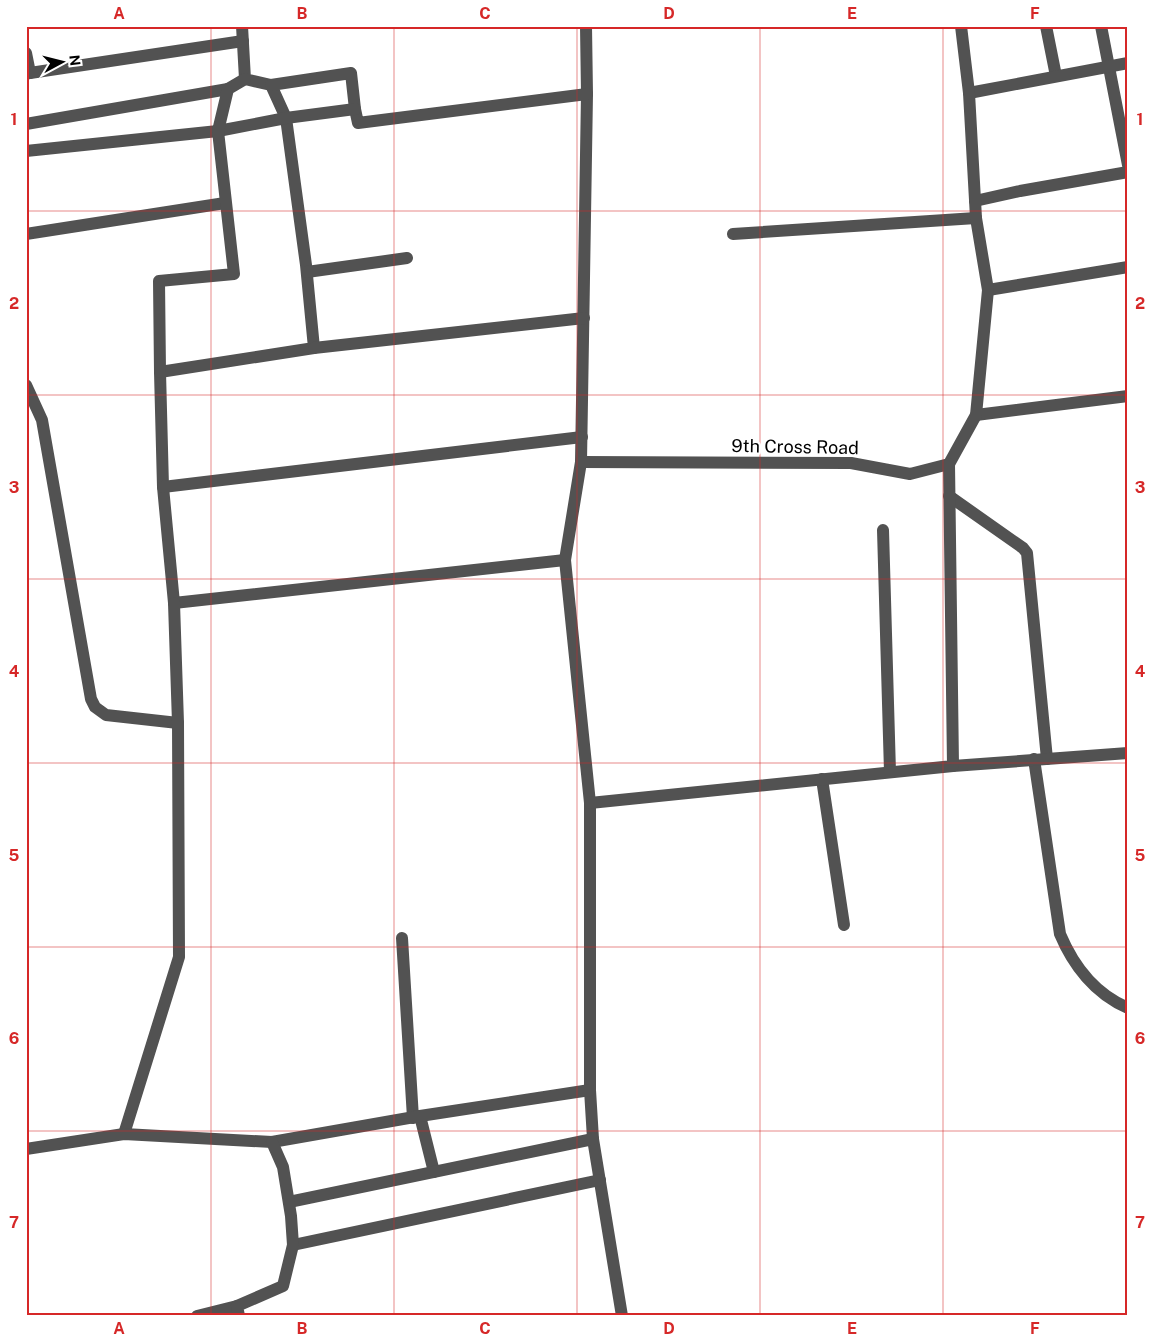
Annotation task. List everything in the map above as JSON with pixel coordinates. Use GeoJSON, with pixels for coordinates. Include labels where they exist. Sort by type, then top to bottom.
{"type":"FeatureCollection","features":[{"type":"Feature","properties":{"kind":"street"},"geometry":{"type":"LineString","coordinates":[[242,26],[245,79]]}},
{"type":"Feature","properties":{"kind":"street"},"geometry":{"type":"LineString","coordinates":[[586,26],[587,94],[582,462],[565,560],[590,803],[590,1090],[593,1139],[622,1316]]}},
{"type":"Feature","properties":{"kind":"street"},"geometry":{"type":"LineString","coordinates":[[953,766],[949,464],[976,415],[988,290],[974,201],[969,93],[961,26]]}},
{"type":"Feature","properties":{"kind":"street"},"geometry":{"type":"LineString","coordinates":[[1046,26],[1056,76]]}},
{"type":"Feature","properties":{"kind":"street"},"geometry":{"type":"LineString","coordinates":[[1101,26],[1128,165]]}},
{"type":"Feature","properties":{"kind":"street"},"geometry":{"type":"LineString","coordinates":[[26,53],[28,74],[243,41]]}},
{"type":"Feature","properties":{"kind":"street"},"geometry":{"type":"LineString","coordinates":[[969,93],[1128,63]]}},
{"type":"Feature","properties":{"kind":"street"},"geometry":{"type":"LineString","coordinates":[[26,124],[228,89],[245,79],[271,85],[351,73],[358,123],[587,94]]}},
{"type":"Feature","properties":{"kind":"street"},"geometry":{"type":"LineString","coordinates":[[271,85],[286,118],[314,348]]}},
{"type":"Feature","properties":{"kind":"street"},"geometry":{"type":"LineString","coordinates":[[124,1134],[179,957],[178,723],[174,603],[163,487],[160,281],[234,274],[218,131],[228,89]]}},
{"type":"Feature","properties":{"kind":"street"},"geometry":{"type":"LineString","coordinates":[[26,151],[218,131],[286,118],[355,109]]}},
{"type":"Feature","properties":{"kind":"street"},"geometry":{"type":"LineString","coordinates":[[974,201],[1128,172]]}},
{"type":"Feature","properties":{"kind":"street"},"geometry":{"type":"LineString","coordinates":[[26,234],[225,203]]}},
{"type":"Feature","properties":{"kind":"street"},"geometry":{"type":"LineString","coordinates":[[733,234],[976,218]]}},
{"type":"Feature","properties":{"kind":"street"},"geometry":{"type":"LineString","coordinates":[[306,272],[407,258]]}},
{"type":"Feature","properties":{"kind":"street"},"geometry":{"type":"LineString","coordinates":[[988,290],[1128,267]]}},
{"type":"Feature","properties":{"kind":"street"},"geometry":{"type":"LineString","coordinates":[[160,372],[314,348],[584,318]]}},
{"type":"Feature","properties":{"kind":"street"},"geometry":{"type":"LineString","coordinates":[[26,384],[42,420],[91,699],[95,707],[106,715],[178,723]]}},
{"type":"Feature","properties":{"kind":"street"},"geometry":{"type":"LineString","coordinates":[[976,415],[1128,396]]}},
{"type":"Feature","properties":{"kind":"street"},"geometry":{"type":"LineString","coordinates":[[163,487],[582,437]]}},
{"type":"Feature","properties":{"kind":"street","name":"9th Cross Road"},"geometry":{"type":"LineString","coordinates":[[582,462],[851,463],[910,474],[949,464]]}},
{"type":"Feature","properties":{"kind":"street"},"geometry":{"type":"LineString","coordinates":[[949,496],[1023,548],[1027,553],[1040,759],[1060,934],[1077,967],[1112,1000],[1128,1008]]}},
{"type":"Feature","properties":{"kind":"street"},"geometry":{"type":"LineString","coordinates":[[883,530],[890,772]]}},
{"type":"Feature","properties":{"kind":"street"},"geometry":{"type":"LineString","coordinates":[[174,603],[565,560]]}},
{"type":"Feature","properties":{"kind":"street"},"geometry":{"type":"LineString","coordinates":[[590,803],[953,766],[1128,753]]}},
{"type":"Feature","properties":{"kind":"street"},"geometry":{"type":"LineString","coordinates":[[822,779],[844,925]]}},
{"type":"Feature","properties":{"kind":"street"},"geometry":{"type":"LineString","coordinates":[[402,938],[416,1117],[434,1172]]}},
{"type":"Feature","properties":{"kind":"street"},"geometry":{"type":"LineString","coordinates":[[26,1149],[124,1134],[272,1142],[590,1090]]}},
{"type":"Feature","properties":{"kind":"street"},"geometry":{"type":"LineString","coordinates":[[289,1202],[593,1139]]}},
{"type":"Feature","properties":{"kind":"street"},"geometry":{"type":"LineString","coordinates":[[197,1316],[238,1311],[283,1286],[294,1245],[283,1167],[272,1142]]}},
{"type":"Feature","properties":{"kind":"street"},"geometry":{"type":"LineString","coordinates":[[294,1245],[600,1180]]}}]}
